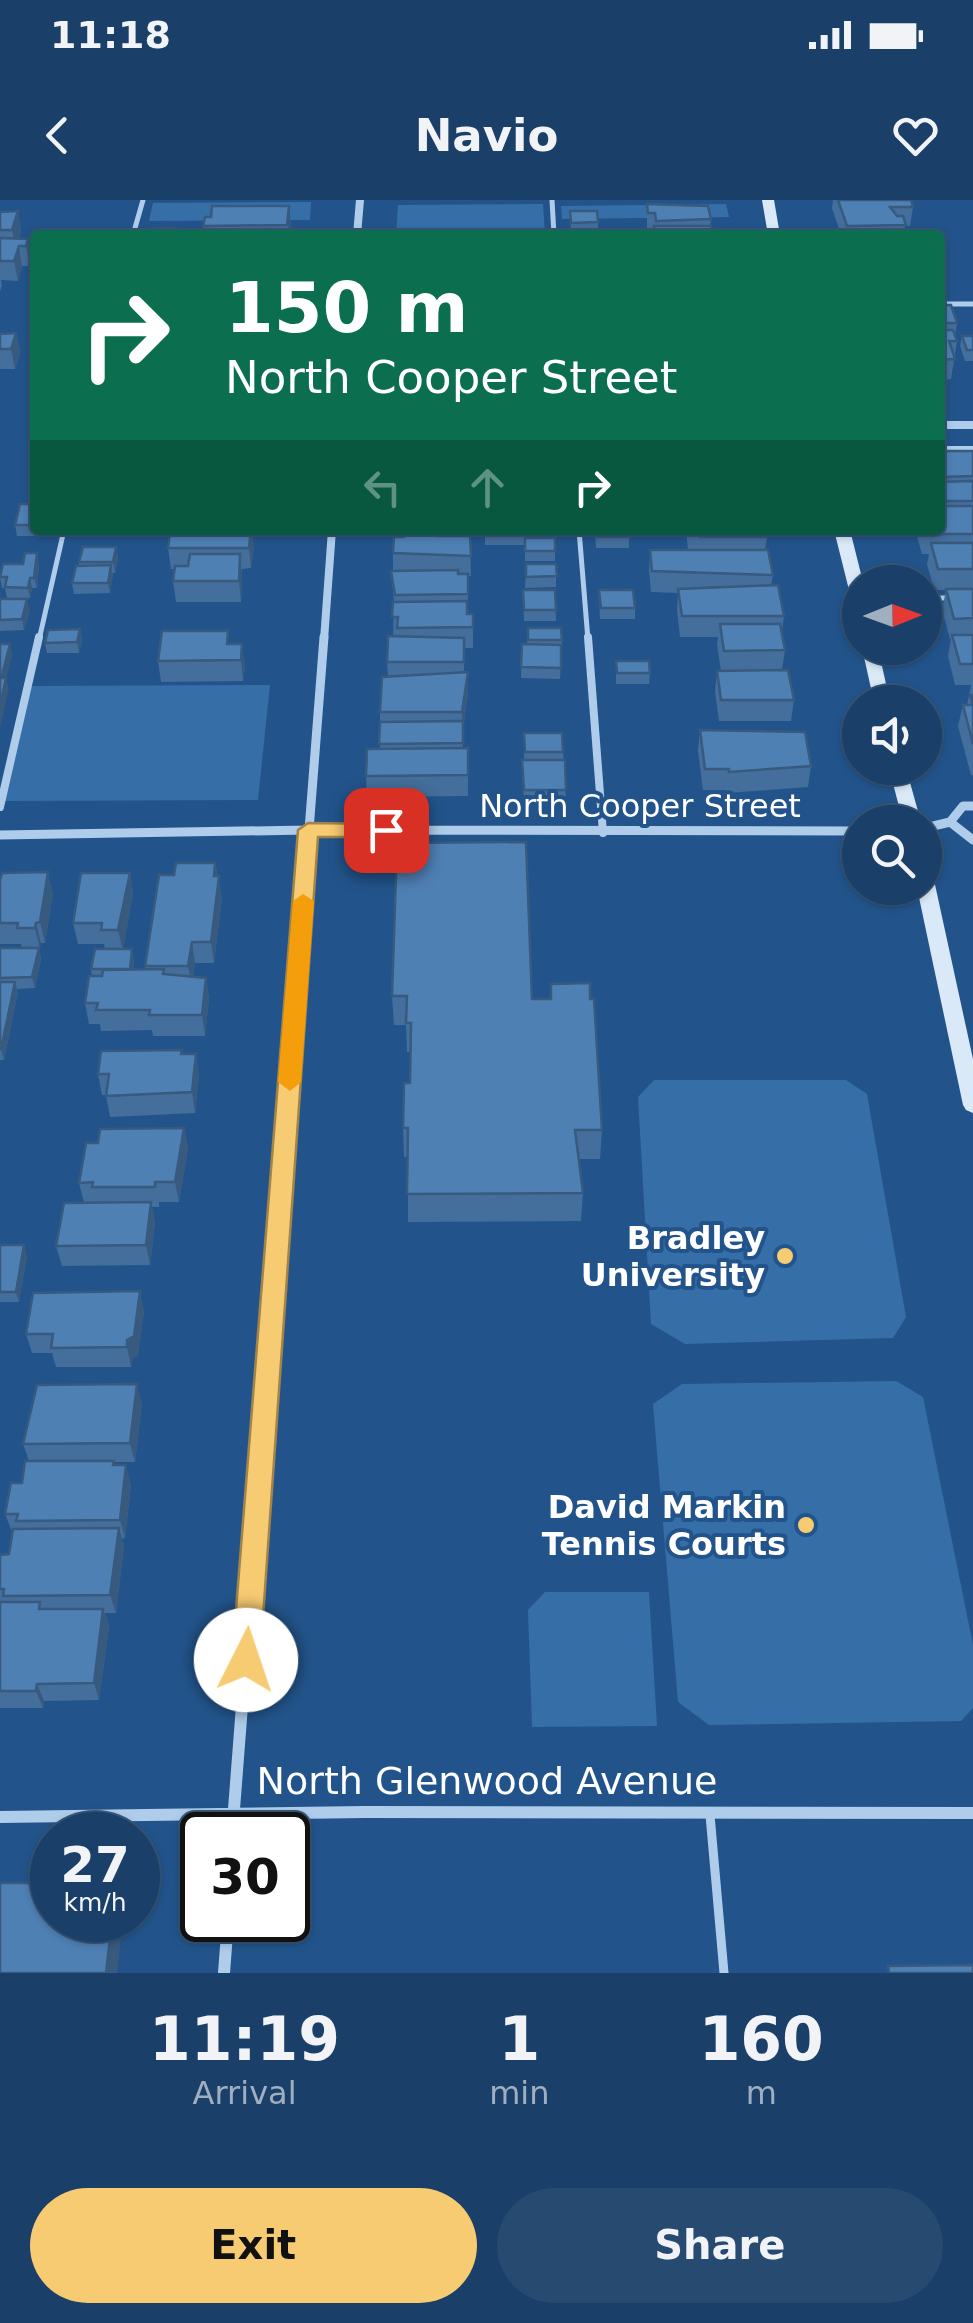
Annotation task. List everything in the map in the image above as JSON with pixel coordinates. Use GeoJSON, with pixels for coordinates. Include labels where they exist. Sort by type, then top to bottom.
{"type":"FeatureCollection","features":[{"type":"Feature","properties":{"kind":"street"},"geometry":{"type":"LineString","coordinates":[[358,230],[360,200]]}},
{"type":"Feature","properties":{"kind":"street"},"geometry":{"type":"LineString","coordinates":[[768,200],[773,230]]}},
{"type":"Feature","properties":{"kind":"street"},"geometry":{"type":"LineString","coordinates":[[945,426],[973,425]]}},
{"type":"Feature","properties":{"kind":"street"},"geometry":{"type":"LineString","coordinates":[[945,450],[973,450]]}},
{"type":"Feature","properties":{"kind":"street"},"geometry":{"type":"LineString","coordinates":[[232,1812],[332,535]]}},
{"type":"Feature","properties":{"kind":"street"},"geometry":{"type":"LineString","coordinates":[[843,535],[851,565]]}},
{"type":"Feature","properties":{"kind":"street"},"geometry":{"type":"LineString","coordinates":[[942,824],[950,822],[963,806],[973,806]]}},
{"type":"Feature","properties":{"kind":"street"},"geometry":{"type":"LineString","coordinates":[[950,822],[973,840]]}},
{"type":"Feature","properties":{"kind":"street","name":"North Cooper Street"},"geometry":{"type":"LineString","coordinates":[[0,835],[308,830],[842,831]]}},
{"type":"Feature","properties":{"kind":"street"},"geometry":{"type":"LineString","coordinates":[[931,905],[973,1104]]}},
{"type":"Feature","properties":{"kind":"street","name":"North Glenwood Avenue"},"geometry":{"type":"LineString","coordinates":[[232,1812],[973,1813]]}},
{"type":"Feature","properties":{"kind":"street","name":"North Glenwood Avenue"},"geometry":{"type":"LineString","coordinates":[[0,1817],[180,1813]]}},
{"type":"Feature","properties":{"kind":"street"},"geometry":{"type":"LineString","coordinates":[[224,1973],[226,1942]]}},
{"type":"Feature","properties":{"kind":"lane"},"geometry":{"type":"LineString","coordinates":[[134,230],[143,200]]}},
{"type":"Feature","properties":{"kind":"lane"},"geometry":{"type":"LineString","coordinates":[[552,200],[554,230]]}},
{"type":"Feature","properties":{"kind":"lane"},"geometry":{"type":"LineString","coordinates":[[945,304],[973,304]]}},
{"type":"Feature","properties":{"kind":"lane"},"geometry":{"type":"LineString","coordinates":[[0,807],[63,535]]}},
{"type":"Feature","properties":{"kind":"lane"},"geometry":{"type":"LineString","coordinates":[[579,535],[603,833]]}},
{"type":"Feature","properties":{"kind":"lane"},"geometry":{"type":"LineString","coordinates":[[942,598],[973,598]]}},
{"type":"Feature","properties":{"kind":"lane"},"geometry":{"type":"LineString","coordinates":[[710,1814],[724,1973]]}},
{"type":"Feature","properties":{"kind":"shaded area"},"geometry":{"type":"Polygon","coordinates":[[[311,202],[310,220],[149,221],[153,203],[311,202]]]}},
{"type":"Feature","properties":{"kind":"shaded area"},"geometry":{"type":"Polygon","coordinates":[[[543,204],[545,230],[396,230],[398,205],[543,204]]]}},
{"type":"Feature","properties":{"kind":"shaded area"},"geometry":{"type":"Polygon","coordinates":[[[726,204],[729,217],[562,219],[561,206],[726,204]]]}},
{"type":"Feature","properties":{"kind":"shaded area"},"geometry":{"type":"Polygon","coordinates":[[[270,685],[258,800],[1,801],[28,686],[270,685]]]}},
{"type":"Feature","properties":{"kind":"shaded area"},"geometry":{"type":"Polygon","coordinates":[[[654,1080],[846,1080],[867,1094],[906,1317],[893,1338],[685,1344],[651,1324],[638,1097],[654,1080]]]}},
{"type":"Feature","properties":{"kind":"shaded area","name":"David Markin Tennis Courts"},"geometry":{"type":"Polygon","coordinates":[[[896,1381],[923,1397],[973,1645],[973,1708],[961,1721],[709,1725],[678,1702],[653,1404],[682,1384],[896,1381]]]}},
{"type":"Feature","properties":{"kind":"shaded area"},"geometry":{"type":"Polygon","coordinates":[[[545,1592],[649,1592],[657,1726],[532,1727],[528,1610],[545,1592]]]}},
{"type":"Feature","properties":{"kind":"building"},"geometry":{"type":"Polygon","coordinates":[[[838,200],[911,200],[913,207],[890,207],[897,216],[903,216],[906,225],[847,226],[838,200]]]}},
{"type":"Feature","properties":{"kind":"building"},"geometry":{"type":"Polygon","coordinates":[[[647,204],[708,206],[711,219],[656,221],[655,213],[648,213],[647,204]]]}},
{"type":"Feature","properties":{"kind":"building"},"geometry":{"type":"Polygon","coordinates":[[[212,206],[289,206],[287,225],[203,226],[205,217],[211,217],[212,206]]]}},
{"type":"Feature","properties":{"kind":"building"},"geometry":{"type":"Polygon","coordinates":[[[18,211],[12,230],[0,230],[0,212],[18,211]]]}},
{"type":"Feature","properties":{"kind":"building"},"geometry":{"type":"Polygon","coordinates":[[[570,211],[597,211],[598,222],[571,223],[570,211]]]}},
{"type":"Feature","properties":{"kind":"building"},"geometry":{"type":"Polygon","coordinates":[[[654,226],[711,226],[712,230],[654,230],[654,226]]]}},
{"type":"Feature","properties":{"kind":"building"},"geometry":{"type":"Polygon","coordinates":[[[0,238],[28,239],[26,246],[19,246],[14,261],[0,261],[0,238]]]}},
{"type":"Feature","properties":{"kind":"building"},"geometry":{"type":"Polygon","coordinates":[[[945,305],[951,305],[957,323],[945,323],[945,305]]]}},
{"type":"Feature","properties":{"kind":"building"},"geometry":{"type":"Polygon","coordinates":[[[945,330],[953,330],[957,341],[949,341],[955,359],[945,360],[945,330]]]}},
{"type":"Feature","properties":{"kind":"building"},"geometry":{"type":"Polygon","coordinates":[[[16,333],[11,349],[0,349],[0,334],[16,333]]]}},
{"type":"Feature","properties":{"kind":"building"},"geometry":{"type":"Polygon","coordinates":[[[962,336],[973,336],[973,350],[967,350],[962,336]]]}},
{"type":"Feature","properties":{"kind":"building"},"geometry":{"type":"Polygon","coordinates":[[[945,451],[973,451],[973,476],[945,477],[945,451]]]}},
{"type":"Feature","properties":{"kind":"building"},"geometry":{"type":"Polygon","coordinates":[[[973,481],[973,501],[945,501],[945,482],[973,481]]]}},
{"type":"Feature","properties":{"kind":"building"},"geometry":{"type":"Polygon","coordinates":[[[20,504],[30,504],[30,525],[15,525],[20,504]]]}},
{"type":"Feature","properties":{"kind":"building"},"geometry":{"type":"Polygon","coordinates":[[[945,506],[973,506],[973,534],[945,534],[945,506]]]}},
{"type":"Feature","properties":{"kind":"building"},"geometry":{"type":"Polygon","coordinates":[[[170,535],[250,535],[249,548],[168,548],[170,535]]]}},
{"type":"Feature","properties":{"kind":"building"},"geometry":{"type":"Polygon","coordinates":[[[597,535],[629,535],[629,537],[597,535]]]}},
{"type":"Feature","properties":{"kind":"building"},"geometry":{"type":"Polygon","coordinates":[[[766,535],[767,537],[700,537],[766,535]]]}},
{"type":"Feature","properties":{"kind":"building"},"geometry":{"type":"Polygon","coordinates":[[[470,536],[471,556],[393,553],[394,537],[470,536]]]}},
{"type":"Feature","properties":{"kind":"building"},"geometry":{"type":"Polygon","coordinates":[[[525,538],[555,538],[555,551],[525,551],[525,538]]]}},
{"type":"Feature","properties":{"kind":"building"},"geometry":{"type":"Polygon","coordinates":[[[931,543],[973,543],[973,569],[942,569],[942,565],[937,565],[931,543]]]}},
{"type":"Feature","properties":{"kind":"building"},"geometry":{"type":"Polygon","coordinates":[[[83,547],[116,547],[113,562],[79,562],[83,547]]]}},
{"type":"Feature","properties":{"kind":"building"},"geometry":{"type":"Polygon","coordinates":[[[650,550],[768,550],[773,575],[652,571],[650,550]]]}},
{"type":"Feature","properties":{"kind":"building"},"geometry":{"type":"Polygon","coordinates":[[[25,553],[37,553],[34,578],[30,578],[28,588],[5,587],[7,577],[0,577],[3,564],[23,564],[25,553]]]}},
{"type":"Feature","properties":{"kind":"building"},"geometry":{"type":"Polygon","coordinates":[[[190,554],[240,554],[239,581],[173,581],[175,566],[188,566],[190,554]]]}},
{"type":"Feature","properties":{"kind":"building"},"geometry":{"type":"Polygon","coordinates":[[[526,564],[556,564],[557,576],[526,577],[526,564]]]}},
{"type":"Feature","properties":{"kind":"building"},"geometry":{"type":"Polygon","coordinates":[[[111,565],[108,583],[72,583],[76,566],[111,565]]]}},
{"type":"Feature","properties":{"kind":"building"},"geometry":{"type":"Polygon","coordinates":[[[458,570],[458,574],[468,574],[468,594],[395,595],[391,571],[458,570]]]}},
{"type":"Feature","properties":{"kind":"building"},"geometry":{"type":"Polygon","coordinates":[[[778,585],[784,616],[682,616],[678,589],[778,585]]]}},
{"type":"Feature","properties":{"kind":"building"},"geometry":{"type":"Polygon","coordinates":[[[946,589],[973,589],[973,618],[954,619],[946,589]]]}},
{"type":"Feature","properties":{"kind":"building"},"geometry":{"type":"Polygon","coordinates":[[[523,590],[555,590],[556,610],[524,610],[523,590]]]}},
{"type":"Feature","properties":{"kind":"building"},"geometry":{"type":"Polygon","coordinates":[[[599,590],[633,590],[635,608],[601,608],[599,590]]]}},
{"type":"Feature","properties":{"kind":"building"},"geometry":{"type":"Polygon","coordinates":[[[0,599],[27,599],[22,619],[0,620],[0,599]]]}},
{"type":"Feature","properties":{"kind":"building"},"geometry":{"type":"Polygon","coordinates":[[[467,601],[473,627],[397,628],[398,617],[392,617],[393,602],[467,601]]]}},
{"type":"Feature","properties":{"kind":"building"},"geometry":{"type":"Polygon","coordinates":[[[720,624],[780,624],[785,650],[724,651],[720,624]]]}},
{"type":"Feature","properties":{"kind":"building"},"geometry":{"type":"Polygon","coordinates":[[[528,628],[561,628],[562,640],[528,640],[528,628]]]}},
{"type":"Feature","properties":{"kind":"building"},"geometry":{"type":"Polygon","coordinates":[[[80,629],[77,642],[45,643],[48,630],[80,629]]]}},
{"type":"Feature","properties":{"kind":"building"},"geometry":{"type":"Polygon","coordinates":[[[162,631],[228,631],[227,644],[242,644],[241,660],[158,661],[162,631]]]}},
{"type":"Feature","properties":{"kind":"building"},"geometry":{"type":"Polygon","coordinates":[[[952,635],[973,635],[973,664],[960,664],[952,635]]]}},
{"type":"Feature","properties":{"kind":"building"},"geometry":{"type":"Polygon","coordinates":[[[388,636],[464,638],[464,662],[387,662],[388,636]]]}},
{"type":"Feature","properties":{"kind":"building"},"geometry":{"type":"Polygon","coordinates":[[[0,644],[10,644],[2,675],[0,675],[0,644]]]}},
{"type":"Feature","properties":{"kind":"building"},"geometry":{"type":"Polygon","coordinates":[[[522,644],[561,645],[561,668],[521,667],[522,644]]]}},
{"type":"Feature","properties":{"kind":"building"},"geometry":{"type":"Polygon","coordinates":[[[616,661],[649,661],[650,673],[617,673],[616,661]]]}},
{"type":"Feature","properties":{"kind":"building"},"geometry":{"type":"Polygon","coordinates":[[[788,670],[794,700],[721,700],[717,671],[788,670]]]}},
{"type":"Feature","properties":{"kind":"building"},"geometry":{"type":"Polygon","coordinates":[[[468,672],[462,712],[380,712],[382,677],[468,672]]]}},
{"type":"Feature","properties":{"kind":"building"},"geometry":{"type":"Polygon","coordinates":[[[0,678],[6,678],[0,706],[0,678]]]}},
{"type":"Feature","properties":{"kind":"building"},"geometry":{"type":"Polygon","coordinates":[[[963,705],[973,705],[973,744],[963,705]]]}},
{"type":"Feature","properties":{"kind":"building"},"geometry":{"type":"Polygon","coordinates":[[[463,721],[463,743],[379,744],[380,722],[463,721]]]}},
{"type":"Feature","properties":{"kind":"building"},"geometry":{"type":"Polygon","coordinates":[[[700,730],[805,732],[811,766],[729,772],[705,769],[700,730]]]}},
{"type":"Feature","properties":{"kind":"building"},"geometry":{"type":"Polygon","coordinates":[[[524,733],[562,733],[563,752],[525,752],[524,733]]]}},
{"type":"Feature","properties":{"kind":"building"},"geometry":{"type":"Polygon","coordinates":[[[468,748],[468,775],[366,776],[367,749],[468,748]]]}},
{"type":"Feature","properties":{"kind":"building"},"geometry":{"type":"Polygon","coordinates":[[[522,760],[565,760],[566,790],[524,790],[522,760]]]}},
{"type":"Feature","properties":{"kind":"building"},"geometry":{"type":"Polygon","coordinates":[[[526,842],[532,999],[551,999],[551,984],[590,983],[590,999],[594,999],[602,1130],[575,1130],[583,1193],[407,1194],[404,1083],[410,1083],[411,1023],[406,1023],[407,996],[392,996],[397,843],[526,842]]]}},
{"type":"Feature","properties":{"kind":"building"},"geometry":{"type":"Polygon","coordinates":[[[176,863],[215,863],[214,876],[219,876],[211,942],[192,942],[188,966],[145,966],[159,875],[174,875],[176,863]]]}},
{"type":"Feature","properties":{"kind":"building"},"geometry":{"type":"Polygon","coordinates":[[[48,872],[40,922],[35,928],[0,923],[2,873],[48,872]]]}},
{"type":"Feature","properties":{"kind":"building"},"geometry":{"type":"Polygon","coordinates":[[[81,873],[130,873],[118,930],[101,930],[102,923],[73,923],[81,873]]]}},
{"type":"Feature","properties":{"kind":"building"},"geometry":{"type":"Polygon","coordinates":[[[0,948],[39,948],[32,977],[0,978],[0,948]]]}},
{"type":"Feature","properties":{"kind":"building"},"geometry":{"type":"Polygon","coordinates":[[[95,949],[132,949],[130,969],[91,969],[95,949]]]}},
{"type":"Feature","properties":{"kind":"building"},"geometry":{"type":"Polygon","coordinates":[[[164,969],[163,974],[206,978],[202,1015],[96,1010],[98,1003],[85,1003],[89,976],[102,976],[103,970],[164,969]]]}},
{"type":"Feature","properties":{"kind":"building"},"geometry":{"type":"Polygon","coordinates":[[[0,982],[15,982],[1,1049],[0,1049],[0,982]]]}},
{"type":"Feature","properties":{"kind":"building"},"geometry":{"type":"Polygon","coordinates":[[[182,1050],[181,1054],[196,1054],[192,1092],[106,1096],[109,1074],[98,1074],[101,1051],[182,1050]]]}},
{"type":"Feature","properties":{"kind":"building"},"geometry":{"type":"Polygon","coordinates":[[[184,1128],[175,1182],[155,1182],[155,1187],[92,1187],[93,1182],[79,1183],[86,1143],[98,1143],[100,1129],[184,1128]]]}},
{"type":"Feature","properties":{"kind":"building"},"geometry":{"type":"Polygon","coordinates":[[[151,1202],[146,1245],[56,1246],[64,1203],[151,1202]]]}},
{"type":"Feature","properties":{"kind":"building"},"geometry":{"type":"Polygon","coordinates":[[[0,1245],[24,1245],[16,1292],[0,1292],[0,1245]]]}},
{"type":"Feature","properties":{"kind":"building"},"geometry":{"type":"Polygon","coordinates":[[[140,1291],[134,1336],[127,1340],[127,1347],[51,1348],[53,1334],[26,1334],[33,1293],[140,1291]]]}},
{"type":"Feature","properties":{"kind":"building"},"geometry":{"type":"Polygon","coordinates":[[[137,1384],[130,1443],[23,1444],[37,1385],[137,1384]]]}},
{"type":"Feature","properties":{"kind":"building"},"geometry":{"type":"Polygon","coordinates":[[[25,1461],[114,1461],[113,1465],[126,1465],[120,1520],[16,1521],[18,1514],[5,1514],[11,1483],[22,1483],[25,1461]]]}},
{"type":"Feature","properties":{"kind":"building"},"geometry":{"type":"Polygon","coordinates":[[[119,1528],[110,1595],[3,1596],[0,1555],[9,1554],[13,1529],[119,1528]]]}},
{"type":"Feature","properties":{"kind":"building"},"geometry":{"type":"Polygon","coordinates":[[[0,1602],[40,1602],[39,1609],[103,1609],[94,1683],[37,1684],[36,1691],[0,1691],[0,1602]]]}},
{"type":"Feature","properties":{"kind":"building"},"geometry":{"type":"Polygon","coordinates":[[[0,1883],[30,1883],[30,1942],[110,1942],[106,1973],[0,1973],[0,1883]]]}},
{"type":"Feature","properties":{"kind":"building"},"geometry":{"type":"Polygon","coordinates":[[[973,1965],[973,1973],[889,1973],[888,1966],[973,1965]]]}},
{"type":"Feature","properties":{"kind":"slow traffic"},"geometry":{"type":"LineString","coordinates":[[290,1082],[303,901]]}},
{"type":"Feature","properties":{"kind":"place","name":"Bradley University"},"geometry":{"type":"Point","coordinates":[785,1256]}},
{"type":"Feature","properties":{"kind":"place","name":"David Markin Tennis Courts"},"geometry":{"type":"Point","coordinates":[806,1525]}},
{"type":"Feature","properties":{"kind":"route"},"geometry":{"type":"LineString","coordinates":[[246,1660],[308,830],[386,830]]}}]}
